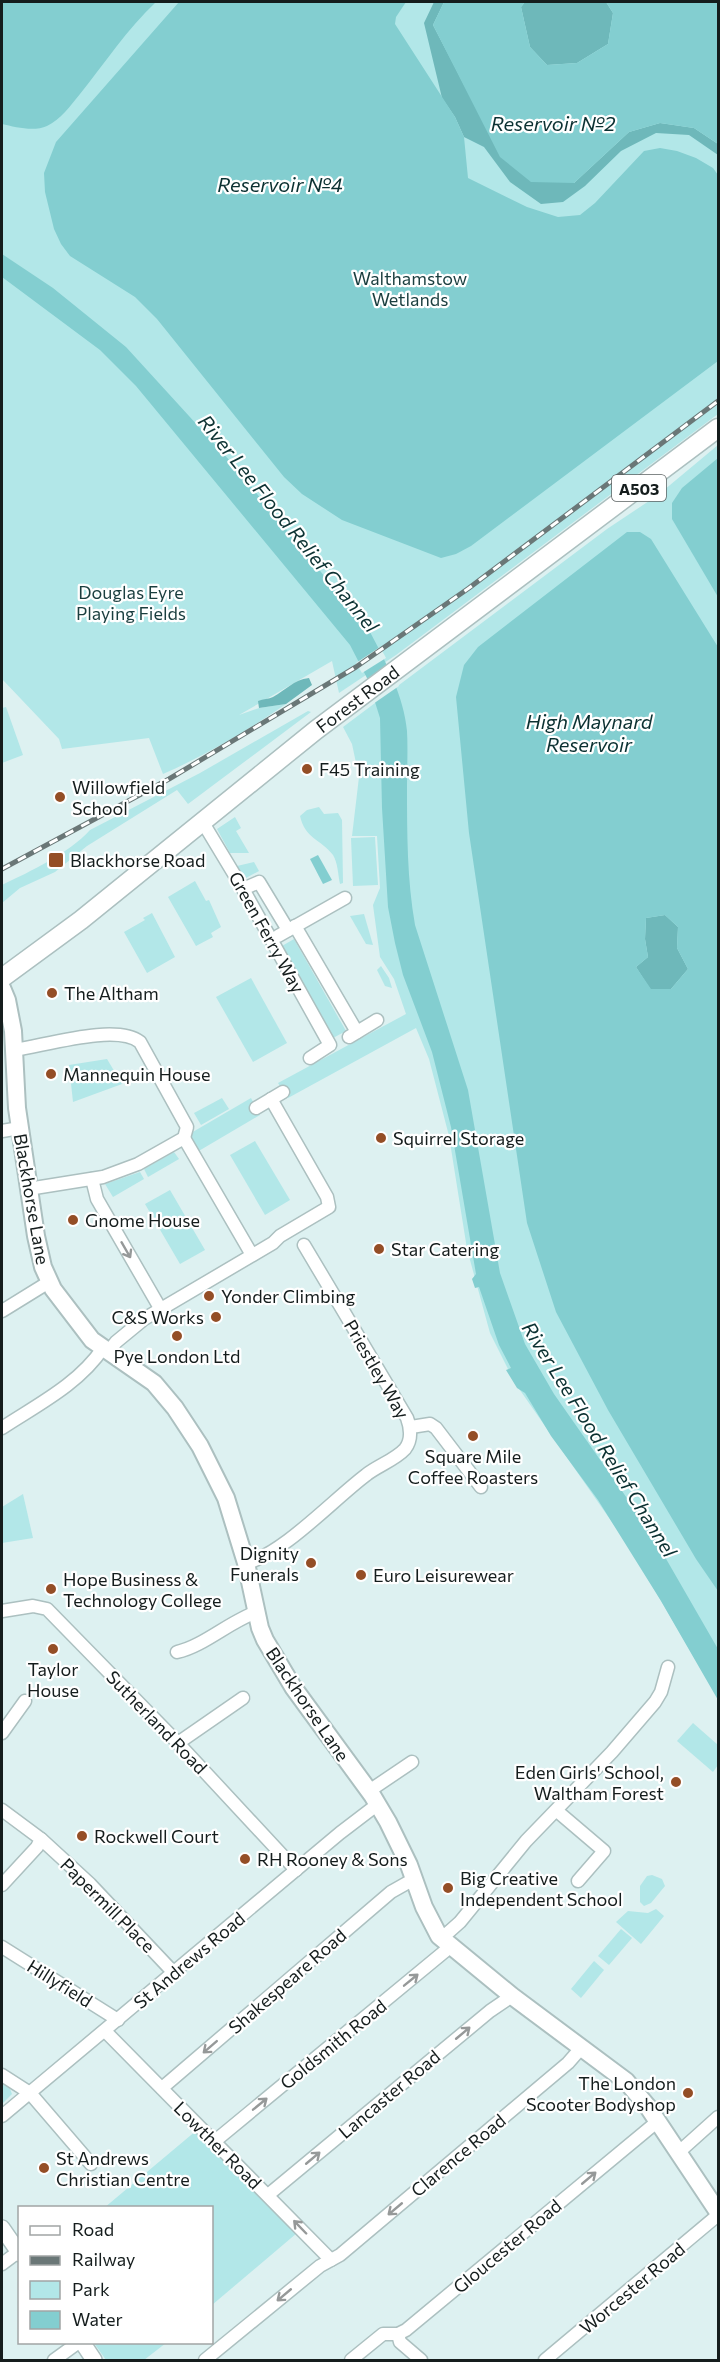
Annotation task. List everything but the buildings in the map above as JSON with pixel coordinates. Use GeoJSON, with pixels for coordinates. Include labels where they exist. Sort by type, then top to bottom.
{"type":"FeatureCollection","features":[{"type":"Feature","properties":{"kind":"main road","name":"Forest Road"},"geometry":{"type":"LineString","coordinates":[[2,978],[81,920],[202,821],[361,698],[718,429]]}},
{"type":"Feature","properties":{"kind":"main road","name":"Blackhorse Lane"},"geometry":{"type":"LineString","coordinates":[[2,988],[7,1000],[14,1050],[20,1128],[28,1189],[40,1256],[49,1282],[92,1340],[154,1383],[186,1425],[220,1485],[246,1563],[260,1628],[277,1663],[373,1797],[400,1844],[424,1907],[446,1943],[512,1996],[627,2080],[654,2124],[679,2152],[718,2213]]}},
{"type":"Feature","properties":{"kind":"street","name":"Green Ferry Way"},"geometry":{"type":"LineString","coordinates":[[202,821],[243,889],[330,1045],[310,1058]]}},
{"type":"Feature","properties":{"kind":"street"},"geometry":{"type":"LineString","coordinates":[[243,889],[259,882],[353,1035],[377,1020]]}},
{"type":"Feature","properties":{"kind":"street"},"geometry":{"type":"LineString","coordinates":[[287,931],[345,898]]}},
{"type":"Feature","properties":{"kind":"street"},"geometry":{"type":"LineString","coordinates":[[14,1050],[104,1035],[125,1035],[134,1038],[140,1042],[184,1121],[187,1131],[184,1138],[138,1164],[92,1179],[28,1189]]}},
{"type":"Feature","properties":{"kind":"street"},"geometry":{"type":"LineString","coordinates":[[256,1108],[283,1092]]}},
{"type":"Feature","properties":{"kind":"street"},"geometry":{"type":"LineString","coordinates":[[2,1428],[64,1388],[106,1350],[160,1308],[273,1243],[280,1236],[329,1207],[330,1202],[271,1099]]}},
{"type":"Feature","properties":{"kind":"street"},"geometry":{"type":"LineString","coordinates":[[2,1131],[20,1128]]}},
{"type":"Feature","properties":{"kind":"street"},"geometry":{"type":"LineString","coordinates":[[184,1138],[252,1255]]}},
{"type":"Feature","properties":{"kind":"street"},"geometry":{"type":"LineString","coordinates":[[92,1179],[97,1199],[160,1308]]}},
{"type":"Feature","properties":{"kind":"street","name":"Priestley Way"},"geometry":{"type":"LineString","coordinates":[[246,1563],[268,1556],[361,1479],[399,1454],[409,1441],[411,1428],[407,1418],[304,1245]]}},
{"type":"Feature","properties":{"kind":"street"},"geometry":{"type":"LineString","coordinates":[[2,1311],[49,1282]]}},
{"type":"Feature","properties":{"kind":"street"},"geometry":{"type":"LineString","coordinates":[[411,1428],[430,1424],[481,1487]]}},
{"type":"Feature","properties":{"kind":"street","name":"Sutherland Road"},"geometry":{"type":"LineString","coordinates":[[2,1611],[33,1606],[47,1609],[178,1743],[296,1870]]}},
{"type":"Feature","properties":{"kind":"street"},"geometry":{"type":"LineString","coordinates":[[177,1652],[188,1649],[243,1617],[257,1612]]}},
{"type":"Feature","properties":{"kind":"street","name":"Goldsmith Road"},"geometry":{"type":"LineString","coordinates":[[215,2141],[446,1943],[460,1922],[526,1841],[612,1752],[655,1702],[661,1692],[668,1667]]}},
{"type":"Feature","properties":{"kind":"street"},"geometry":{"type":"LineString","coordinates":[[178,1743],[243,1698]]}},
{"type":"Feature","properties":{"kind":"street"},"geometry":{"type":"LineString","coordinates":[[2,1733],[25,1701]]}},
{"type":"Feature","properties":{"kind":"street","name":"St Andrews Road"},"geometry":{"type":"LineString","coordinates":[[2,2116],[296,1870],[412,1762]]}},
{"type":"Feature","properties":{"kind":"street","name":"Papermill Place"},"geometry":{"type":"LineString","coordinates":[[2,1810],[41,1839],[90,1884],[174,1973]]}},
{"type":"Feature","properties":{"kind":"street"},"geometry":{"type":"LineString","coordinates":[[557,1811],[604,1851],[578,1881]]}},
{"type":"Feature","properties":{"kind":"street"},"geometry":{"type":"LineString","coordinates":[[2,1885],[37,1847],[41,1839]]}},
{"type":"Feature","properties":{"kind":"street","name":"Shakespeare Road"},"geometry":{"type":"LineString","coordinates":[[162,2088],[391,1892],[414,1879]]}},
{"type":"Feature","properties":{"kind":"street","name":"Hillyfield"},"geometry":{"type":"LineString","coordinates":[[2,1947],[118,2020]]}},
{"type":"Feature","properties":{"kind":"street","name":"Lancaster Road"},"geometry":{"type":"LineString","coordinates":[[268,2195],[490,2011],[512,1996]]}},
{"type":"Feature","properties":{"kind":"street","name":"Lowther Road"},"geometry":{"type":"LineString","coordinates":[[105,2031],[331,2260]]}},
{"type":"Feature","properties":{"kind":"street","name":"Clarence Road"},"geometry":{"type":"LineString","coordinates":[[205,2361],[320,2266],[340,2254],[550,2078],[582,2047]]}},
{"type":"Feature","properties":{"kind":"street"},"geometry":{"type":"LineString","coordinates":[[2,2075],[30,2093],[91,2164]]}},
{"type":"Feature","properties":{"kind":"street"},"geometry":{"type":"LineString","coordinates":[[679,2152],[718,2117]]}},
{"type":"Feature","properties":{"kind":"street","name":"Gloucester Road"},"geometry":{"type":"LineString","coordinates":[[351,2361],[383,2334],[398,2334],[415,2323],[654,2124]]}},
{"type":"Feature","properties":{"kind":"street","name":"Worcester Road"},"geometry":{"type":"LineString","coordinates":[[545,2361],[718,2213]]}},
{"type":"Feature","properties":{"kind":"street"},"geometry":{"type":"LineString","coordinates":[[2,2228],[18,2252]]}},
{"type":"Feature","properties":{"kind":"street"},"geometry":{"type":"LineString","coordinates":[[2,2264],[18,2254]]}},
{"type":"Feature","properties":{"kind":"street"},"geometry":{"type":"LineString","coordinates":[[398,2334],[400,2342],[421,2361]]}},
{"type":"Feature","properties":{"kind":"street"},"geometry":{"type":"LineString","coordinates":[[54,2361],[79,2344]]}},
{"type":"Feature","properties":{"kind":"street"},"geometry":{"type":"LineString","coordinates":[[81,2344],[94,2361]]}},
{"type":"Feature","properties":{"kind":"green space","name":"Walthamstow Wetlands"},"geometry":{"type":"Polygon","coordinates":[[[2,2],[718,2],[718,414],[396,655],[339,693],[332,661],[239,715],[259,708],[286,704],[211,751],[163,774],[149,738],[62,749],[59,739],[2,679],[2,2]]]}},
{"type":"Feature","properties":{"kind":"green space","name":"High Maynard Reservoir"},"geometry":{"type":"Polygon","coordinates":[[[718,445],[718,1698],[630,1548],[515,1383],[490,1333],[467,1249],[449,1136],[429,1059],[416,1028],[288,1098],[278,1083],[406,1014],[394,979],[380,957],[373,905],[380,888],[377,836],[352,836],[359,777],[352,744],[343,727],[607,529],[658,495],[718,445]]]}},
{"type":"Feature","properties":{"kind":"green space"},"geometry":{"type":"Polygon","coordinates":[[[6,707],[23,755],[2,763],[2,708],[6,707]]]}},
{"type":"Feature","properties":{"kind":"green space"},"geometry":{"type":"Polygon","coordinates":[[[308,711],[311,712],[188,804],[177,790],[87,846],[55,872],[20,888],[2,903],[2,885],[60,854],[90,830],[200,773],[308,711]]]}},
{"type":"Feature","properties":{"kind":"green space"},"geometry":{"type":"Polygon","coordinates":[[[319,807],[324,814],[338,813],[342,820],[343,883],[340,884],[333,855],[309,834],[302,824],[300,816],[307,810],[319,807]]]}},
{"type":"Feature","properties":{"kind":"green space"},"geometry":{"type":"Polygon","coordinates":[[[235,817],[241,828],[236,831],[249,853],[230,853],[217,829],[235,817]]]}},
{"type":"Feature","properties":{"kind":"green space"},"geometry":{"type":"Polygon","coordinates":[[[375,837],[378,885],[353,886],[351,838],[375,837]]]}},
{"type":"Feature","properties":{"kind":"green space"},"geometry":{"type":"Polygon","coordinates":[[[254,862],[259,871],[244,879],[237,866],[254,862]]]}},
{"type":"Feature","properties":{"kind":"green space"},"geometry":{"type":"Polygon","coordinates":[[[195,881],[206,901],[209,900],[221,927],[211,933],[213,937],[196,946],[168,897],[195,881]]]}},
{"type":"Feature","properties":{"kind":"green space"},"geometry":{"type":"Polygon","coordinates":[[[152,913],[175,957],[147,973],[124,932],[145,920],[143,918],[152,913]]]}},
{"type":"Feature","properties":{"kind":"green space"},"geometry":{"type":"Polygon","coordinates":[[[364,914],[373,945],[366,944],[350,916],[364,914]]]}},
{"type":"Feature","properties":{"kind":"green space"},"geometry":{"type":"Polygon","coordinates":[[[294,939],[346,1031],[333,1038],[282,946],[294,939]]]}},
{"type":"Feature","properties":{"kind":"green space"},"geometry":{"type":"Polygon","coordinates":[[[381,966],[392,988],[385,986],[377,970],[381,966]]]}},
{"type":"Feature","properties":{"kind":"green space"},"geometry":{"type":"Polygon","coordinates":[[[251,978],[287,1043],[253,1062],[216,997],[251,978]]]}},
{"type":"Feature","properties":{"kind":"green space"},"geometry":{"type":"Polygon","coordinates":[[[107,1059],[122,1084],[73,1102],[69,1065],[107,1059]]]}},
{"type":"Feature","properties":{"kind":"green space"},"geometry":{"type":"Polygon","coordinates":[[[222,1098],[229,1109],[201,1125],[194,1113],[222,1098]]]}},
{"type":"Feature","properties":{"kind":"green space"},"geometry":{"type":"Polygon","coordinates":[[[251,1098],[260,1115],[197,1152],[190,1139],[191,1133],[251,1098]]]}},
{"type":"Feature","properties":{"kind":"green space"},"geometry":{"type":"Polygon","coordinates":[[[255,1141],[290,1200],[265,1215],[230,1155],[255,1141]]]}},
{"type":"Feature","properties":{"kind":"green space"},"geometry":{"type":"Polygon","coordinates":[[[174,1152],[179,1159],[148,1177],[144,1169],[174,1152]]]}},
{"type":"Feature","properties":{"kind":"green space"},"geometry":{"type":"Polygon","coordinates":[[[140,1172],[144,1179],[113,1197],[105,1184],[140,1172]]]}},
{"type":"Feature","properties":{"kind":"green space"},"geometry":{"type":"Polygon","coordinates":[[[170,1190],[205,1250],[180,1264],[145,1204],[170,1190]]]}},
{"type":"Feature","properties":{"kind":"green space"},"geometry":{"type":"Polygon","coordinates":[[[23,1494],[33,1538],[2,1543],[2,1507],[23,1494]]]}},
{"type":"Feature","properties":{"kind":"green space"},"geometry":{"type":"Polygon","coordinates":[[[693,1723],[718,1745],[718,1765],[713,1772],[677,1741],[693,1723]]]}},
{"type":"Feature","properties":{"kind":"green space"},"geometry":{"type":"Polygon","coordinates":[[[652,1875],[662,1879],[665,1886],[651,1903],[644,1906],[640,1902],[640,1886],[647,1876],[652,1875]]]}},
{"type":"Feature","properties":{"kind":"green space"},"geometry":{"type":"Polygon","coordinates":[[[656,1909],[664,1916],[641,1944],[616,1922],[628,1911],[648,1913],[656,1909]]]}},
{"type":"Feature","properties":{"kind":"green space"},"geometry":{"type":"Polygon","coordinates":[[[621,1929],[632,1938],[609,1965],[598,1956],[621,1929]]]}},
{"type":"Feature","properties":{"kind":"green space"},"geometry":{"type":"Polygon","coordinates":[[[594,1961],[604,1970],[581,1998],[571,1989],[594,1961]]]}},
{"type":"Feature","properties":{"kind":"green space"},"geometry":{"type":"Polygon","coordinates":[[[2,2084],[10,2089],[12,2094],[2,2104],[2,2084]]]}},
{"type":"Feature","properties":{"kind":"green space"},"geometry":{"type":"Polygon","coordinates":[[[197,2130],[297,2233],[213,2304],[213,2206],[106,2206],[197,2130]]]}},
{"type":"Feature","properties":{"kind":"green space"},"geometry":{"type":"Polygon","coordinates":[[[95,2344],[165,2344],[144,2360],[106,2360],[95,2344]]]}},
{"type":"Feature","properties":{"kind":"shaded area"},"geometry":{"type":"Polygon","coordinates":[[[434,2],[444,2],[433,25],[473,102],[574,183],[629,132],[660,123],[694,128],[718,144],[718,155],[689,135],[656,133],[621,151],[585,186],[563,202],[541,204],[510,182],[484,147],[464,137],[455,117],[442,98],[424,23],[434,2]]]}},
{"type":"Feature","properties":{"kind":"shaded area"},"geometry":{"type":"Polygon","coordinates":[[[525,2],[606,2],[613,13],[608,44],[577,63],[547,65],[530,47],[521,7],[525,2]]]}},
{"type":"Feature","properties":{"kind":"shaded area"},"geometry":{"type":"Polygon","coordinates":[[[309,678],[312,685],[286,704],[259,708],[258,701],[273,697],[294,683],[309,678]]]}},
{"type":"Feature","properties":{"kind":"shaded area"},"geometry":{"type":"Polygon","coordinates":[[[665,915],[678,927],[677,948],[688,969],[671,989],[650,989],[636,967],[648,957],[645,939],[646,918],[665,915]]]}},
{"type":"Feature","properties":{"kind":"water"},"geometry":{"type":"Polygon","coordinates":[[[2,2],[156,2],[145,12],[61,116],[47,126],[30,129],[2,124],[2,2]]]}},
{"type":"Feature","properties":{"kind":"water","name":"Reservoir №4"},"geometry":{"type":"Polygon","coordinates":[[[179,2],[406,2],[396,17],[395,24],[455,117],[464,137],[468,178],[527,207],[558,217],[580,215],[595,203],[644,151],[660,148],[677,151],[713,168],[718,175],[718,361],[471,546],[456,554],[441,558],[342,520],[302,494],[284,477],[157,319],[135,297],[70,256],[54,229],[45,192],[44,173],[56,142],[179,2]]]}},
{"type":"Feature","properties":{"kind":"water","name":"Reservoir №2"},"geometry":{"type":"Polygon","coordinates":[[[444,2],[525,2],[521,7],[530,47],[547,65],[577,63],[608,44],[613,13],[606,2],[718,2],[718,144],[694,128],[660,123],[629,132],[574,183],[531,182],[500,157],[433,25],[444,2]]]}},
{"type":"Feature","properties":{"kind":"water"},"geometry":{"type":"Polygon","coordinates":[[[2,254],[53,288],[126,347],[231,462],[370,632],[382,655],[402,705],[407,731],[408,856],[415,925],[468,1090],[500,1273],[525,1344],[554,1394],[650,1531],[718,1649],[718,1700],[661,1601],[598,1500],[551,1436],[525,1393],[517,1388],[506,1370],[511,1368],[499,1345],[479,1287],[475,1288],[472,1279],[476,1274],[451,1127],[432,1052],[403,975],[388,907],[382,808],[380,718],[368,680],[350,645],[136,386],[100,350],[2,277],[2,254]]]}},
{"type":"Feature","properties":{"kind":"water"},"geometry":{"type":"Polygon","coordinates":[[[718,458],[718,597],[672,519],[672,503],[682,488],[718,458]]]}},
{"type":"Feature","properties":{"kind":"water","name":"High Maynard Reservoir"},"geometry":{"type":"Polygon","coordinates":[[[627,532],[640,532],[651,539],[718,647],[718,1591],[696,1559],[608,1410],[556,1312],[527,1223],[469,833],[456,697],[464,665],[478,647],[627,532]],[[665,915],[646,918],[645,939],[648,957],[636,967],[651,989],[671,989],[688,969],[677,948],[678,927],[665,915]]]}},
{"type":"Feature","properties":{"kind":"water"},"geometry":{"type":"Polygon","coordinates":[[[318,855],[332,880],[323,884],[310,859],[318,855]]]}},
{"type":"Feature","properties":{"kind":"pier"},"geometry":{"type":"Polygon","coordinates":[[[380,647],[386,658],[362,673],[356,663],[380,647]]]}},
{"type":"Feature","properties":{"kind":"pier"},"geometry":{"type":"Polygon","coordinates":[[[390,667],[399,686],[373,704],[366,683],[390,667]]]}},
{"type":"Feature","properties":{"kind":"railway"},"geometry":{"type":"LineString","coordinates":[[2,869],[169,779],[356,667],[469,588],[718,401]]}},
{"type":"Feature","properties":{"kind":"place","name":"F45 Training"},"geometry":{"type":"Point","coordinates":[307,769]}},
{"type":"Feature","properties":{"kind":"place","name":"Willowfield School"},"geometry":{"type":"Point","coordinates":[60,797]}},
{"type":"Feature","properties":{"kind":"place","name":"Blackhorse Road"},"geometry":{"type":"Point","coordinates":[56,860]}},
{"type":"Feature","properties":{"kind":"place","name":"The Altham"},"geometry":{"type":"Point","coordinates":[52,993]}},
{"type":"Feature","properties":{"kind":"place","name":"Mannequin House"},"geometry":{"type":"Point","coordinates":[51,1074]}},
{"type":"Feature","properties":{"kind":"place","name":"Squirrel Storage"},"geometry":{"type":"Point","coordinates":[381,1138]}},
{"type":"Feature","properties":{"kind":"place","name":"Gnome House"},"geometry":{"type":"Point","coordinates":[73,1220]}},
{"type":"Feature","properties":{"kind":"place","name":"Star Catering"},"geometry":{"type":"Point","coordinates":[379,1249]}},
{"type":"Feature","properties":{"kind":"place","name":"Yonder Climbing"},"geometry":{"type":"Point","coordinates":[209,1296]}},
{"type":"Feature","properties":{"kind":"place","name":"C&S Works"},"geometry":{"type":"Point","coordinates":[216,1317]}},
{"type":"Feature","properties":{"kind":"place","name":"Pye London Ltd"},"geometry":{"type":"Point","coordinates":[177,1336]}},
{"type":"Feature","properties":{"kind":"place","name":"Square Mile Coffee Roasters"},"geometry":{"type":"Point","coordinates":[473,1436]}},
{"type":"Feature","properties":{"kind":"place","name":"Dignity Funerals"},"geometry":{"type":"Point","coordinates":[311,1563]}},
{"type":"Feature","properties":{"kind":"place","name":"Euro Leisurewear"},"geometry":{"type":"Point","coordinates":[361,1575]}},
{"type":"Feature","properties":{"kind":"place","name":"Hope Business & Technology College"},"geometry":{"type":"Point","coordinates":[51,1589]}},
{"type":"Feature","properties":{"kind":"place","name":"Taylor House"},"geometry":{"type":"Point","coordinates":[53,1649]}},
{"type":"Feature","properties":{"kind":"place","name":"Eden Girls' School, Waltham Forest"},"geometry":{"type":"Point","coordinates":[676,1782]}},
{"type":"Feature","properties":{"kind":"place","name":"Rockwell Court"},"geometry":{"type":"Point","coordinates":[82,1836]}},
{"type":"Feature","properties":{"kind":"place","name":"RH Rooney & Sons"},"geometry":{"type":"Point","coordinates":[245,1859]}},
{"type":"Feature","properties":{"kind":"place","name":"Big Creative Independent School"},"geometry":{"type":"Point","coordinates":[448,1888]}},
{"type":"Feature","properties":{"kind":"place","name":"The London Scooter Bodyshop"},"geometry":{"type":"Point","coordinates":[688,2093]}},
{"type":"Feature","properties":{"kind":"place","name":"St Andrews Christian Centre"},"geometry":{"type":"Point","coordinates":[44,2168]}},
{"type":"Feature","properties":{"kind":"water label","name":"River Lee Flood Relief Channel"},"geometry":{"type":"Point","coordinates":[289,523]}},
{"type":"Feature","properties":{"kind":"water label","name":"River Lee Flood Relief Channel"},"geometry":{"type":"Point","coordinates":[600,1439]}},
{"type":"Feature","properties":{"kind":"park label","name":"Douglas Eyre Playing Fields"},"geometry":{"type":"Point","coordinates":[131,602]}}]}
